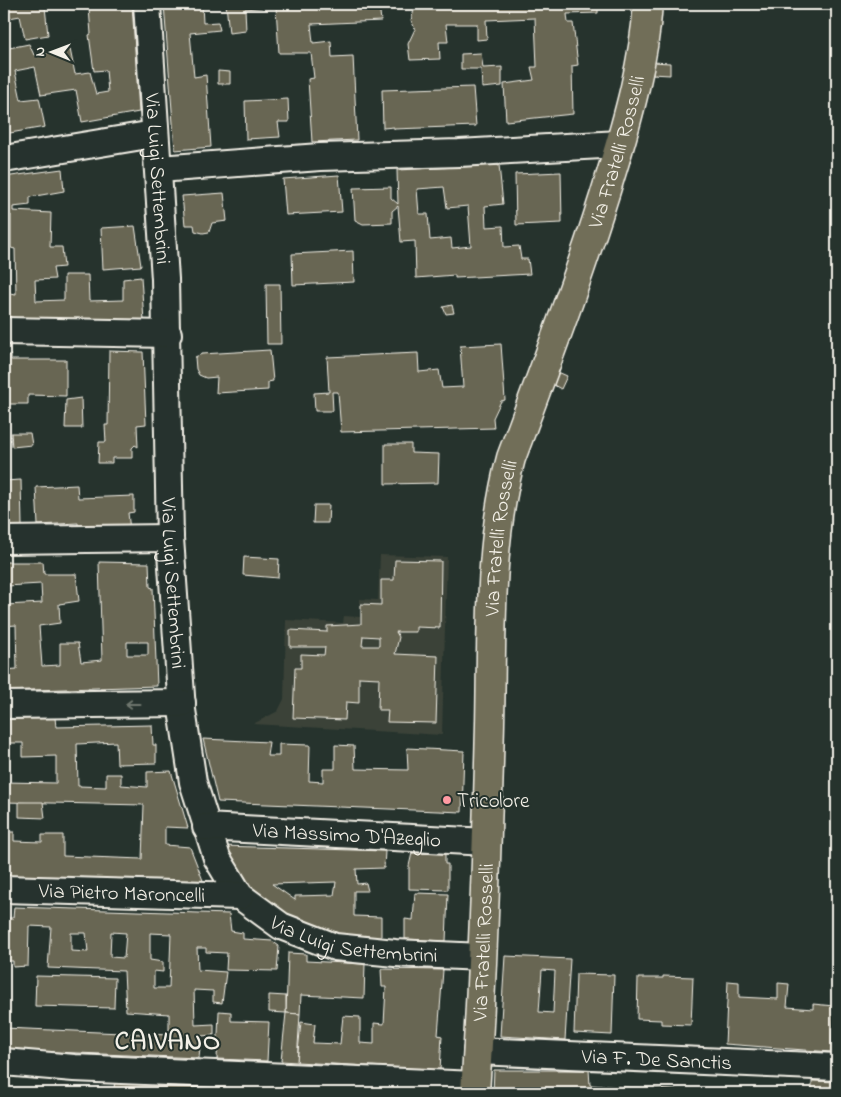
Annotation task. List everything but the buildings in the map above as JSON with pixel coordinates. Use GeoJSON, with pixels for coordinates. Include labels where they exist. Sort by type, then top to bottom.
{"type":"FeatureCollection","features":[{"type":"Feature","properties":{"kind":"main road","name":"Via Fratelli Rosselli"},"geometry":{"type":"LineString","coordinates":[[476,1089],[487,842],[494,552],[501,494],[511,458],[592,238],[638,75],[648,4]]}},
{"type":"Feature","properties":{"kind":"street","name":"Via Luigi Settembrini"},"geometry":{"type":"LineString","coordinates":[[147,4],[154,134],[159,168],[168,334],[170,538],[182,703],[193,782],[206,827],[217,858],[240,896],[281,926],[335,947],[395,953],[482,957]]}},
{"type":"Feature","properties":{"kind":"street"},"geometry":{"type":"LineString","coordinates":[[4,159],[154,134]]}},
{"type":"Feature","properties":{"kind":"street"},"geometry":{"type":"LineString","coordinates":[[159,168],[320,156],[459,153],[620,144]]}},
{"type":"Feature","properties":{"kind":"street"},"geometry":{"type":"LineString","coordinates":[[4,331],[168,334]]}},
{"type":"Feature","properties":{"kind":"street"},"geometry":{"type":"LineString","coordinates":[[4,540],[170,538]]}},
{"type":"Feature","properties":{"kind":"street"},"geometry":{"type":"LineString","coordinates":[[4,705],[182,703]]}},
{"type":"Feature","properties":{"kind":"street","name":"Via Massimo D'Azeglio"},"geometry":{"type":"LineString","coordinates":[[206,827],[487,842]]}},
{"type":"Feature","properties":{"kind":"street","name":"Via Pietro Maroncelli"},"geometry":{"type":"LineString","coordinates":[[4,889],[240,896]]}},
{"type":"Feature","properties":{"kind":"street","name":"Via F. De Sanctis"},"geometry":{"type":"LineString","coordinates":[[477,1051],[837,1067]]}},
{"type":"Feature","properties":{"kind":"street"},"geometry":{"type":"LineString","coordinates":[[4,1062],[74,1068],[476,1089]]}},
{"type":"Feature","properties":{"kind":"shaded area"},"geometry":{"type":"Polygon","coordinates":[[[380,555],[447,557],[442,735],[253,724],[278,711],[284,699],[286,620],[343,623],[344,616],[360,617],[360,599],[378,600],[380,555]]]}},
{"type":"Feature","properties":{"kind":"place","name":"Tricolore"},"geometry":{"type":"Point","coordinates":[447,800]}},
{"type":"Feature","properties":{"kind":"district","name":"CAIVANO"},"geometry":{"type":"Point","coordinates":[168,1040]}}]}
